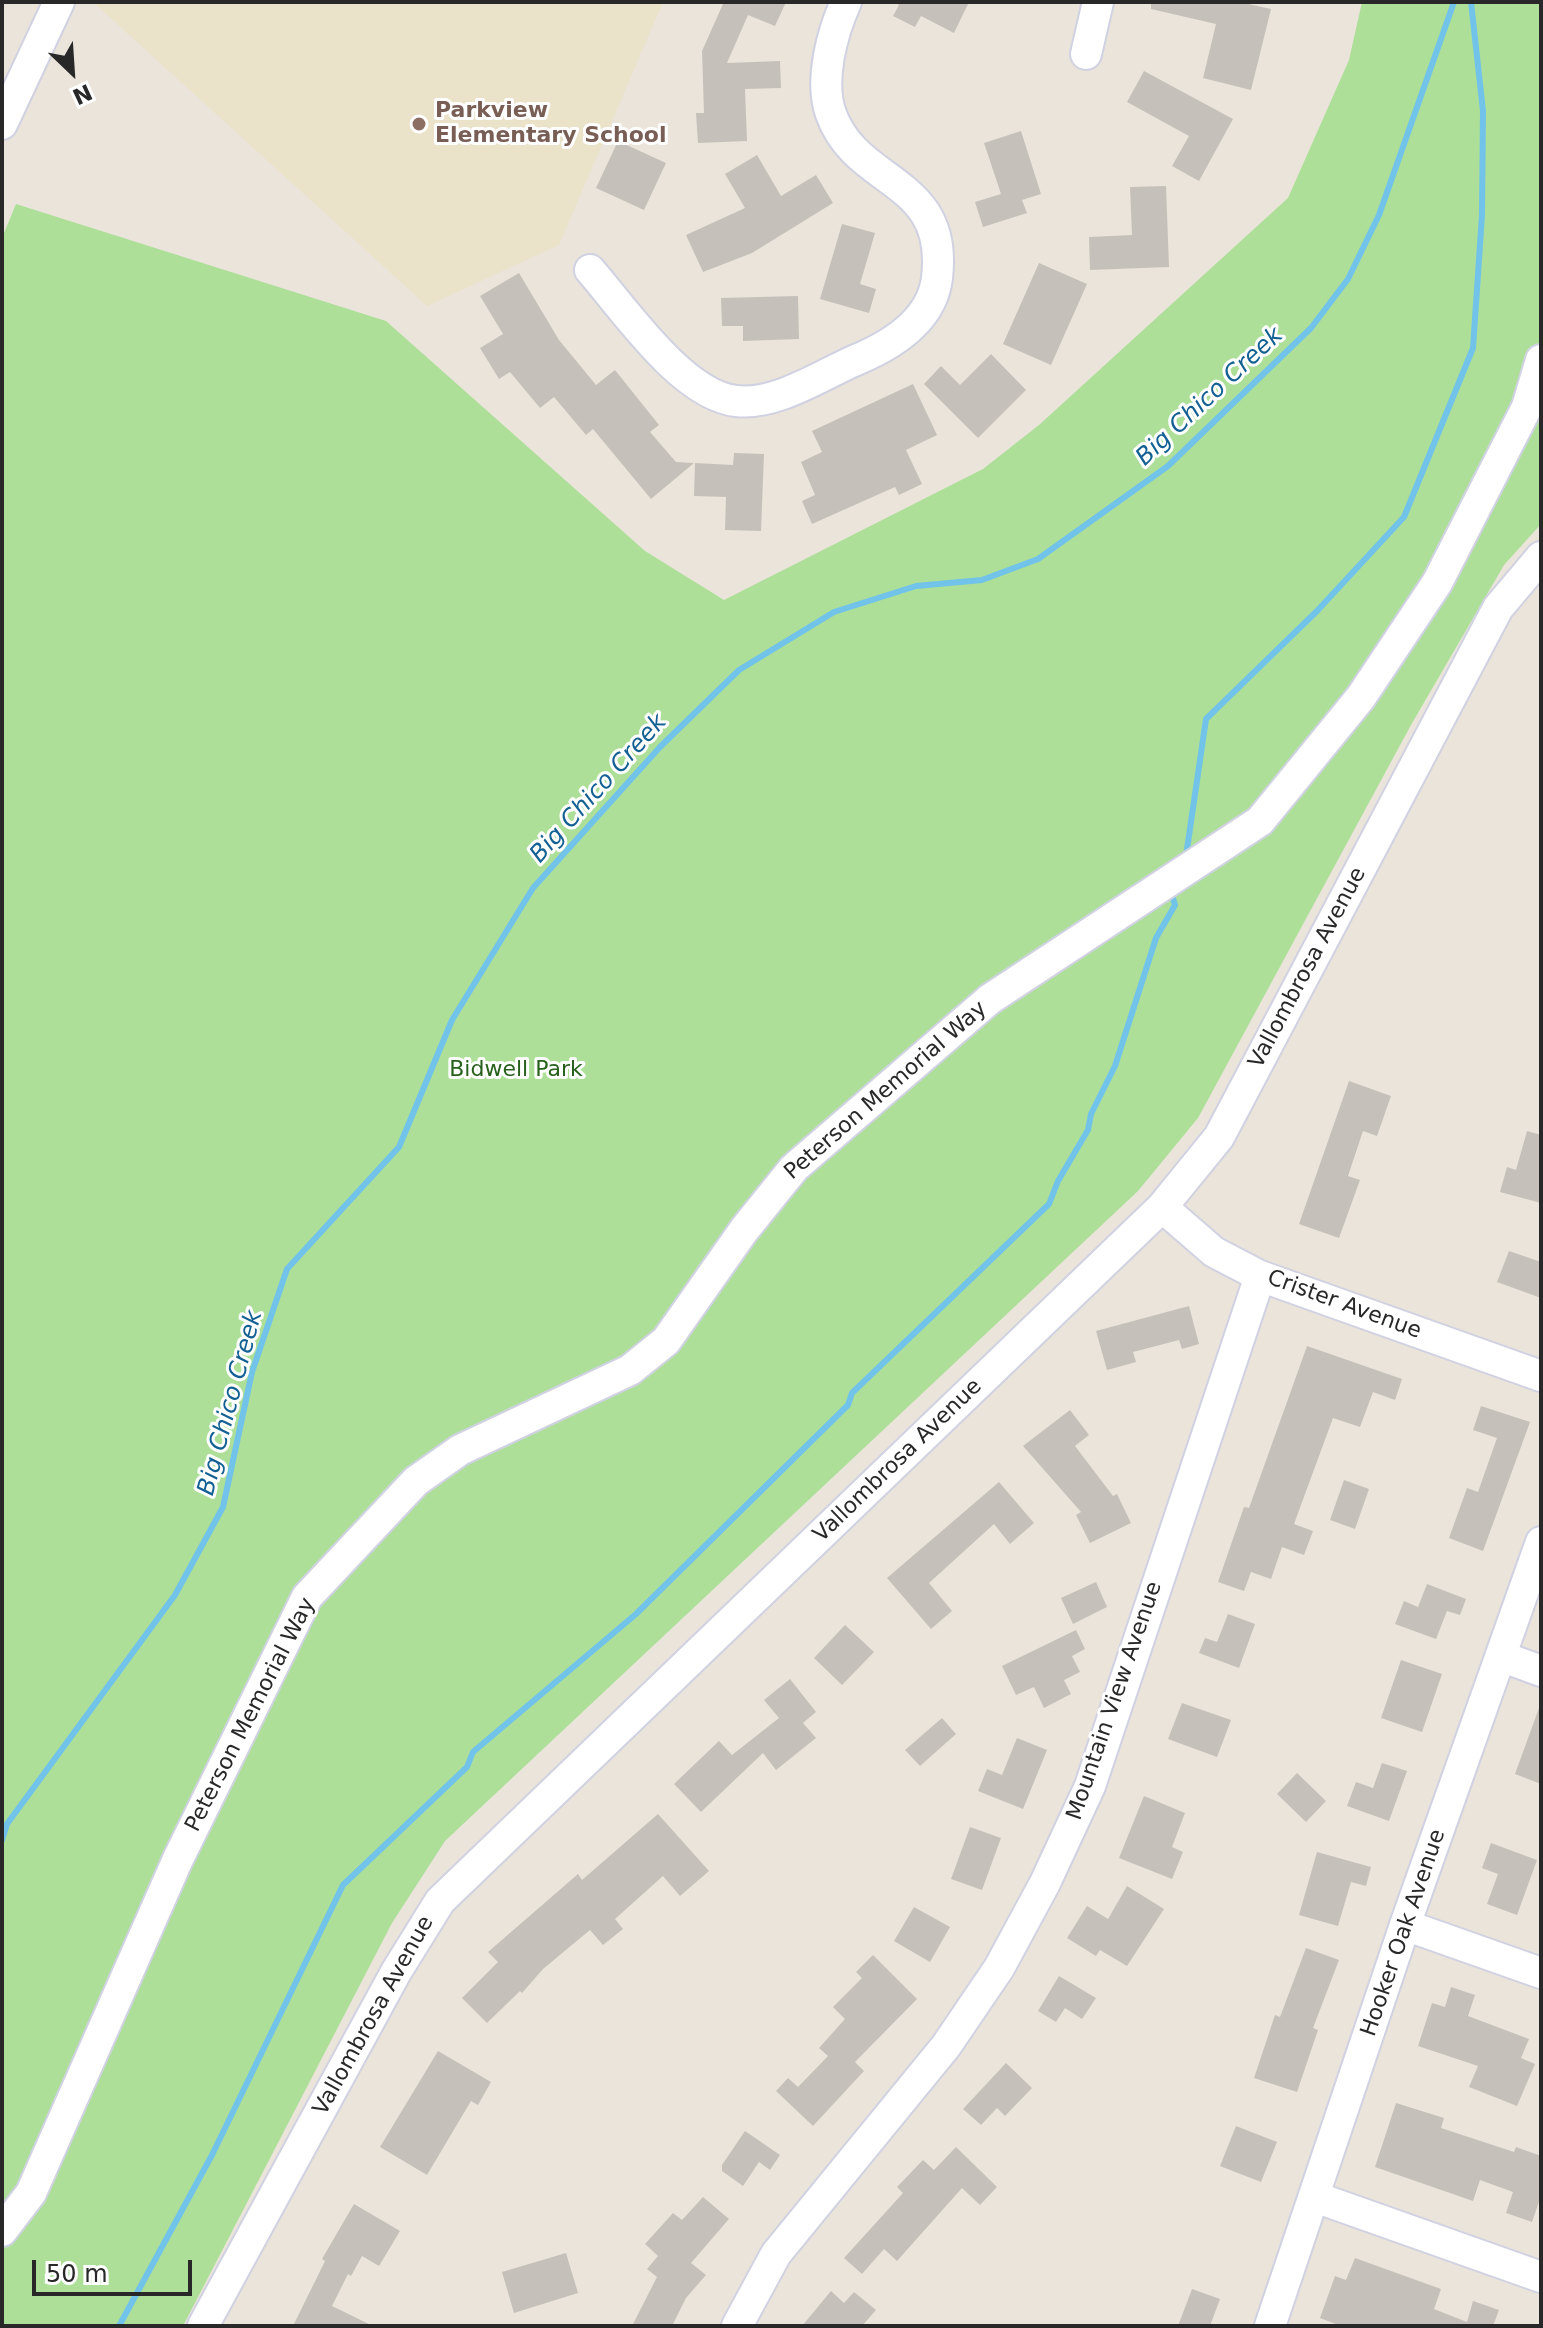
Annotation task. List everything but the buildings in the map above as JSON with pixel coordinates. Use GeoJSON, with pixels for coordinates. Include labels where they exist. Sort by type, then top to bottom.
{"type":"FeatureCollection","features":[{"type":"Feature","properties":{"kind":"street"},"geometry":{"type":"LineString","coordinates":[[2,124],[59,2]]}},
{"type":"Feature","properties":{"kind":"street"},"geometry":{"type":"LineString","coordinates":[[590,270],[680,371],[706,391],[736,401],[765,399],[875,352],[923,316],[935,290],[939,258],[937,235],[926,212],[902,187],[863,158],[845,139],[831,115],[827,95],[829,61],[846,2]]}},
{"type":"Feature","properties":{"kind":"street"},"geometry":{"type":"LineString","coordinates":[[1086,54],[1098,2]]}},
{"type":"Feature","properties":{"kind":"street","name":"Peterson Memorial Way"},"geometry":{"type":"LineString","coordinates":[[2,2231],[31,2193],[178,1859],[307,1597],[416,1481],[460,1450],[630,1370],[666,1341],[744,1230],[794,1168],[990,999],[1260,821],[1361,697],[1437,583],[1527,407],[1541,360]]}},
{"type":"Feature","properties":{"kind":"street","name":"Vallombrosa Avenue"},"geometry":{"type":"LineString","coordinates":[[203,2326],[396,1972],[440,1901],[1162,1207],[1219,1137],[1498,608],[1541,557]]}},
{"type":"Feature","properties":{"kind":"street","name":"Crister Avenue"},"geometry":{"type":"LineString","coordinates":[[1162,1207],[1214,1252],[1260,1276],[1541,1376]]}},
{"type":"Feature","properties":{"kind":"street","name":"Mountain View Avenue"},"geometry":{"type":"LineString","coordinates":[[737,2326],[776,2254],[946,2046],[999,1968],[1045,1883],[1090,1786],[1260,1276]]}},
{"type":"Feature","properties":{"kind":"street","name":"Hooker Oak Avenue"},"geometry":{"type":"LineString","coordinates":[[1270,2326],[1405,1925],[1503,1657],[1541,1542]]}},
{"type":"Feature","properties":{"kind":"street"},"geometry":{"type":"LineString","coordinates":[[1503,1657],[1541,1671]]}},
{"type":"Feature","properties":{"kind":"street"},"geometry":{"type":"LineString","coordinates":[[1405,1925],[1541,1973]]}},
{"type":"Feature","properties":{"kind":"street"},"geometry":{"type":"LineString","coordinates":[[1315,2197],[1541,2277]]}},
{"type":"Feature","properties":{"kind":"shaded area","name":"Parkview Elementary School"},"geometry":{"type":"Polygon","coordinates":[[[93,2],[663,2],[559,245],[427,306],[93,2]]]}},
{"type":"Feature","properties":{"kind":"green space","name":"Bidwell Park"},"geometry":{"type":"Polygon","coordinates":[[[1362,2],[1541,2],[1541,524],[1504,565],[1411,725],[1198,1118],[1138,1191],[445,1841],[392,1923],[183,2326],[2,2326],[2,238],[16,204],[386,321],[645,551],[724,600],[983,469],[1039,425],[1288,198],[1349,60],[1362,2]]]}},
{"type":"Feature","properties":{"kind":"waterway","name":"Big Chico Creek"},"geometry":{"type":"LineString","coordinates":[[2,1840],[7,1824],[175,1595],[223,1507],[252,1372],[287,1269],[399,1147],[452,1020],[533,888],[660,747],[739,670],[834,612],[916,586],[982,580],[1038,559],[1168,466],[1311,328],[1348,279],[1379,215],[1454,2]]}},
{"type":"Feature","properties":{"kind":"waterway"},"geometry":{"type":"LineString","coordinates":[[1186,856],[1206,719],[1317,611],[1404,517],[1473,348],[1482,215],[1483,111],[1471,2]]}},
{"type":"Feature","properties":{"kind":"waterway"},"geometry":{"type":"LineString","coordinates":[[119,2326],[212,2155],[343,1885],[467,1767],[473,1752],[636,1614],[848,1405],[852,1393],[1049,1204],[1058,1181],[1088,1130],[1091,1114],[1115,1066],[1156,938],[1175,905],[1171,892]]}},
{"type":"Feature","properties":{"kind":"place","name":"Parkview Elementary School"},"geometry":{"type":"Point","coordinates":[419,124]}}]}
